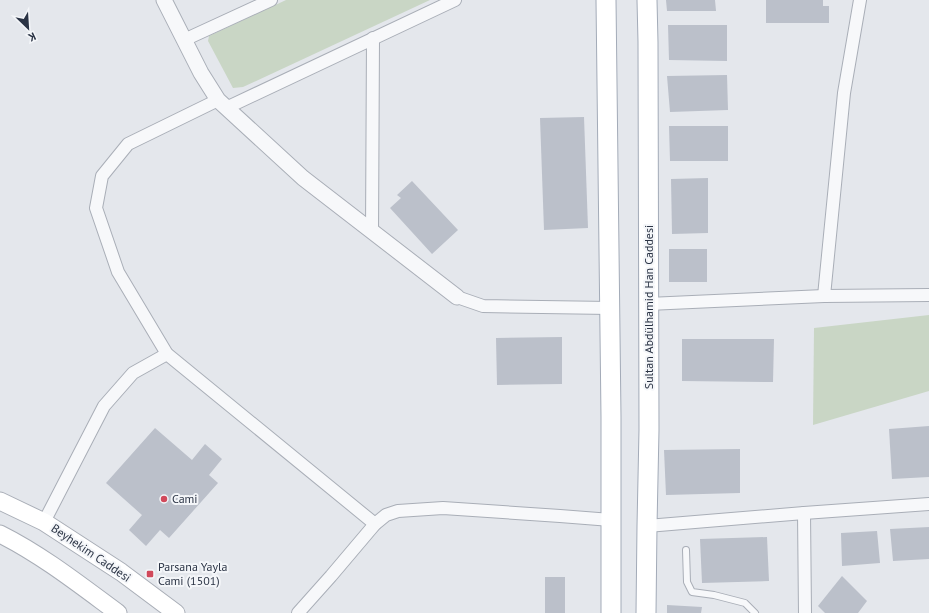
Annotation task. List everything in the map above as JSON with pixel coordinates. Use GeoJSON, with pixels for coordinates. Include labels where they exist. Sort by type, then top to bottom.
{"type":"FeatureCollection","features":[{"type":"Feature","properties":{"kind":"main road"},"geometry":{"type":"LineString","coordinates":[[606,0],[611,417],[611,613]]}},
{"type":"Feature","properties":{"kind":"main road","name":"Sultan Abdülhamid Han Caddesi"},"geometry":{"type":"LineString","coordinates":[[646,613],[649,430],[647,0]]}},
{"type":"Feature","properties":{"kind":"main road","name":"Beyhekim Caddesi"},"geometry":{"type":"LineString","coordinates":[[0,501],[44,522],[121,572],[176,613]]}},
{"type":"Feature","properties":{"kind":"main road"},"geometry":{"type":"LineString","coordinates":[[0,534],[26,548],[78,583],[118,613]]}},
{"type":"Feature","properties":{"kind":"street"},"geometry":{"type":"LineString","coordinates":[[164,0],[201,73],[222,104],[302,178],[458,297],[483,306],[610,308]]}},
{"type":"Feature","properties":{"kind":"street"},"geometry":{"type":"LineString","coordinates":[[184,40],[271,0]]}},
{"type":"Feature","properties":{"kind":"street"},"geometry":{"type":"LineString","coordinates":[[375,524],[167,354],[118,272],[96,208],[102,176],[128,144],[373,38],[455,0]]}},
{"type":"Feature","properties":{"kind":"street"},"geometry":{"type":"LineString","coordinates":[[824,296],[844,93],[860,0]]}},
{"type":"Feature","properties":{"kind":"street"},"geometry":{"type":"LineString","coordinates":[[372,232],[373,38]]}},
{"type":"Feature","properties":{"kind":"street"},"geometry":{"type":"LineString","coordinates":[[648,304],[824,296],[929,295]]}},
{"type":"Feature","properties":{"kind":"street"},"geometry":{"type":"LineString","coordinates":[[44,522],[104,406],[133,373],[167,354]]}},
{"type":"Feature","properties":{"kind":"street"},"geometry":{"type":"LineString","coordinates":[[647,526],[929,504]]}},
{"type":"Feature","properties":{"kind":"street"},"geometry":{"type":"LineString","coordinates":[[298,613],[332,576],[375,524],[386,515],[398,511],[443,508],[611,520]]}},
{"type":"Feature","properties":{"kind":"street"},"geometry":{"type":"LineString","coordinates":[[804,513],[806,613]]}},
{"type":"Feature","properties":{"kind":"lane"},"geometry":{"type":"LineString","coordinates":[[686,550],[687,582],[692,592],[714,595],[745,604],[755,613]]}},
{"type":"Feature","properties":{"kind":"green space"},"geometry":{"type":"Polygon","coordinates":[[[286,0],[430,0],[243,87],[233,88],[208,41],[209,36],[286,0]]]}},
{"type":"Feature","properties":{"kind":"green space"},"geometry":{"type":"Polygon","coordinates":[[[929,315],[929,391],[813,425],[814,328],[929,315]]]}},
{"type":"Feature","properties":{"kind":"building"},"geometry":{"type":"Polygon","coordinates":[[[666,0],[715,0],[716,11],[667,11],[666,0]]]}},
{"type":"Feature","properties":{"kind":"building"},"geometry":{"type":"Polygon","coordinates":[[[766,0],[823,0],[823,6],[829,6],[829,23],[766,23],[766,0]]]}},
{"type":"Feature","properties":{"kind":"building"},"geometry":{"type":"Polygon","coordinates":[[[668,25],[727,25],[727,61],[669,60],[668,25]]]}},
{"type":"Feature","properties":{"kind":"building"},"geometry":{"type":"Polygon","coordinates":[[[727,75],[728,110],[670,112],[667,76],[727,75]]]}},
{"type":"Feature","properties":{"kind":"building"},"geometry":{"type":"Polygon","coordinates":[[[584,117],[588,228],[544,230],[540,118],[584,117]]]}},
{"type":"Feature","properties":{"kind":"building"},"geometry":{"type":"Polygon","coordinates":[[[669,126],[728,126],[728,161],[670,161],[669,126]]]}},
{"type":"Feature","properties":{"kind":"building"},"geometry":{"type":"Polygon","coordinates":[[[708,178],[708,233],[672,234],[671,179],[708,178]]]}},
{"type":"Feature","properties":{"kind":"building"},"geometry":{"type":"Polygon","coordinates":[[[412,181],[458,230],[432,254],[390,208],[401,198],[397,195],[412,181]]]}},
{"type":"Feature","properties":{"kind":"building"},"geometry":{"type":"Polygon","coordinates":[[[669,249],[707,249],[707,282],[669,282],[669,249]]]}},
{"type":"Feature","properties":{"kind":"building"},"geometry":{"type":"Polygon","coordinates":[[[562,337],[562,384],[497,385],[496,338],[562,337]]]}},
{"type":"Feature","properties":{"kind":"building"},"geometry":{"type":"Polygon","coordinates":[[[682,339],[774,339],[773,382],[682,381],[682,339]]]}},
{"type":"Feature","properties":{"kind":"building"},"geometry":{"type":"Polygon","coordinates":[[[929,426],[929,477],[892,479],[889,429],[929,426]]]}},
{"type":"Feature","properties":{"kind":"building","name":"Cami"},"geometry":{"type":"Polygon","coordinates":[[[155,428],[192,460],[205,444],[222,459],[209,475],[218,483],[169,538],[160,530],[146,546],[129,530],[142,515],[106,483],[155,428]]]}},
{"type":"Feature","properties":{"kind":"building"},"geometry":{"type":"Polygon","coordinates":[[[740,449],[740,493],[666,495],[664,450],[740,449]]]}},
{"type":"Feature","properties":{"kind":"building"},"geometry":{"type":"Polygon","coordinates":[[[929,527],[929,559],[893,561],[890,529],[929,527]]]}},
{"type":"Feature","properties":{"kind":"building"},"geometry":{"type":"Polygon","coordinates":[[[877,531],[880,563],[842,566],[841,533],[877,531]]]}},
{"type":"Feature","properties":{"kind":"building"},"geometry":{"type":"Polygon","coordinates":[[[767,537],[769,581],[702,583],[700,539],[767,537]]]}},
{"type":"Feature","properties":{"kind":"building"},"geometry":{"type":"Polygon","coordinates":[[[842,576],[867,601],[858,613],[825,613],[818,606],[842,576]]]}},
{"type":"Feature","properties":{"kind":"building"},"geometry":{"type":"Polygon","coordinates":[[[545,577],[565,577],[565,613],[545,613],[545,577]]]}},
{"type":"Feature","properties":{"kind":"building"},"geometry":{"type":"Polygon","coordinates":[[[667,605],[702,607],[701,613],[667,613],[667,605]]]}},
{"type":"Feature","properties":{"kind":"place","name":"Cami"},"geometry":{"type":"Point","coordinates":[164,499]}},
{"type":"Feature","properties":{"kind":"place","name":"Parsana Yayla Cami (1501)"},"geometry":{"type":"Point","coordinates":[150,574]}}]}
